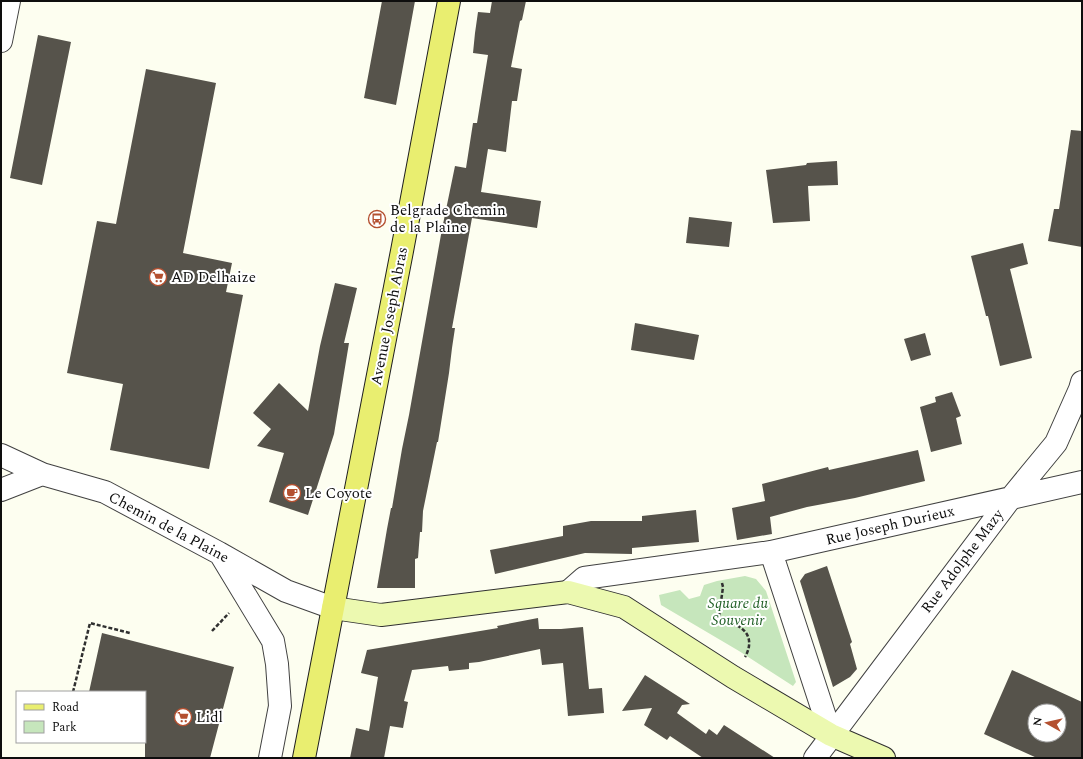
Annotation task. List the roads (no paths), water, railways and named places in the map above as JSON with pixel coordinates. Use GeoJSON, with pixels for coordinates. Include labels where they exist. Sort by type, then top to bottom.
{"type":"FeatureCollection","features":[{"type":"Feature","properties":{"kind":"main road","name":"Avenue Joseph Abras"},"geometry":{"type":"LineString","coordinates":[[304,758],[404,243],[449,1]]}},
{"type":"Feature","properties":{"kind":"street"},"geometry":{"type":"LineString","coordinates":[[1,41],[9,1]]}},
{"type":"Feature","properties":{"kind":"street","name":"Rue Adolphe Mazy"},"geometry":{"type":"LineString","coordinates":[[815,758],[1010,499],[1056,443],[1082,382]]}},
{"type":"Feature","properties":{"kind":"street","name":"Chemin de la Plaine"},"geometry":{"type":"LineString","coordinates":[[1,455],[42,474],[105,492],[220,553],[286,591],[333,608]]}},
{"type":"Feature","properties":{"kind":"street"},"geometry":{"type":"LineString","coordinates":[[1,490],[42,474]]}},
{"type":"Feature","properties":{"kind":"street","name":"Rue Joseph Durieux"},"geometry":{"type":"LineString","coordinates":[[771,552],[1082,482]]}},
{"type":"Feature","properties":{"kind":"street"},"geometry":{"type":"LineString","coordinates":[[568,592],[584,578],[771,552],[831,735]]}},
{"type":"Feature","properties":{"kind":"street"},"geometry":{"type":"LineString","coordinates":[[220,553],[273,641],[277,664],[280,706],[270,758]]}},
{"type":"Feature","properties":{"kind":"street"},"geometry":{"type":"LineString","coordinates":[[333,608],[381,615],[568,592],[624,607],[733,677],[831,735],[884,758]]}},
{"type":"Feature","properties":{"kind":"place","name":"Belgrade Chemin de la Plaine"},"geometry":{"type":"Point","coordinates":[377,219]}},
{"type":"Feature","properties":{"kind":"place","name":"AD Delhaize"},"geometry":{"type":"Point","coordinates":[158,277]}},
{"type":"Feature","properties":{"kind":"place","name":"Le Coyote"},"geometry":{"type":"Point","coordinates":[292,493]}},
{"type":"Feature","properties":{"kind":"place","name":"Lidl"},"geometry":{"type":"Point","coordinates":[183,717]}},
{"type":"Feature","properties":{"kind":"park label","name":"Square du Souvenir"},"geometry":{"type":"Point","coordinates":[738,612]}}]}
